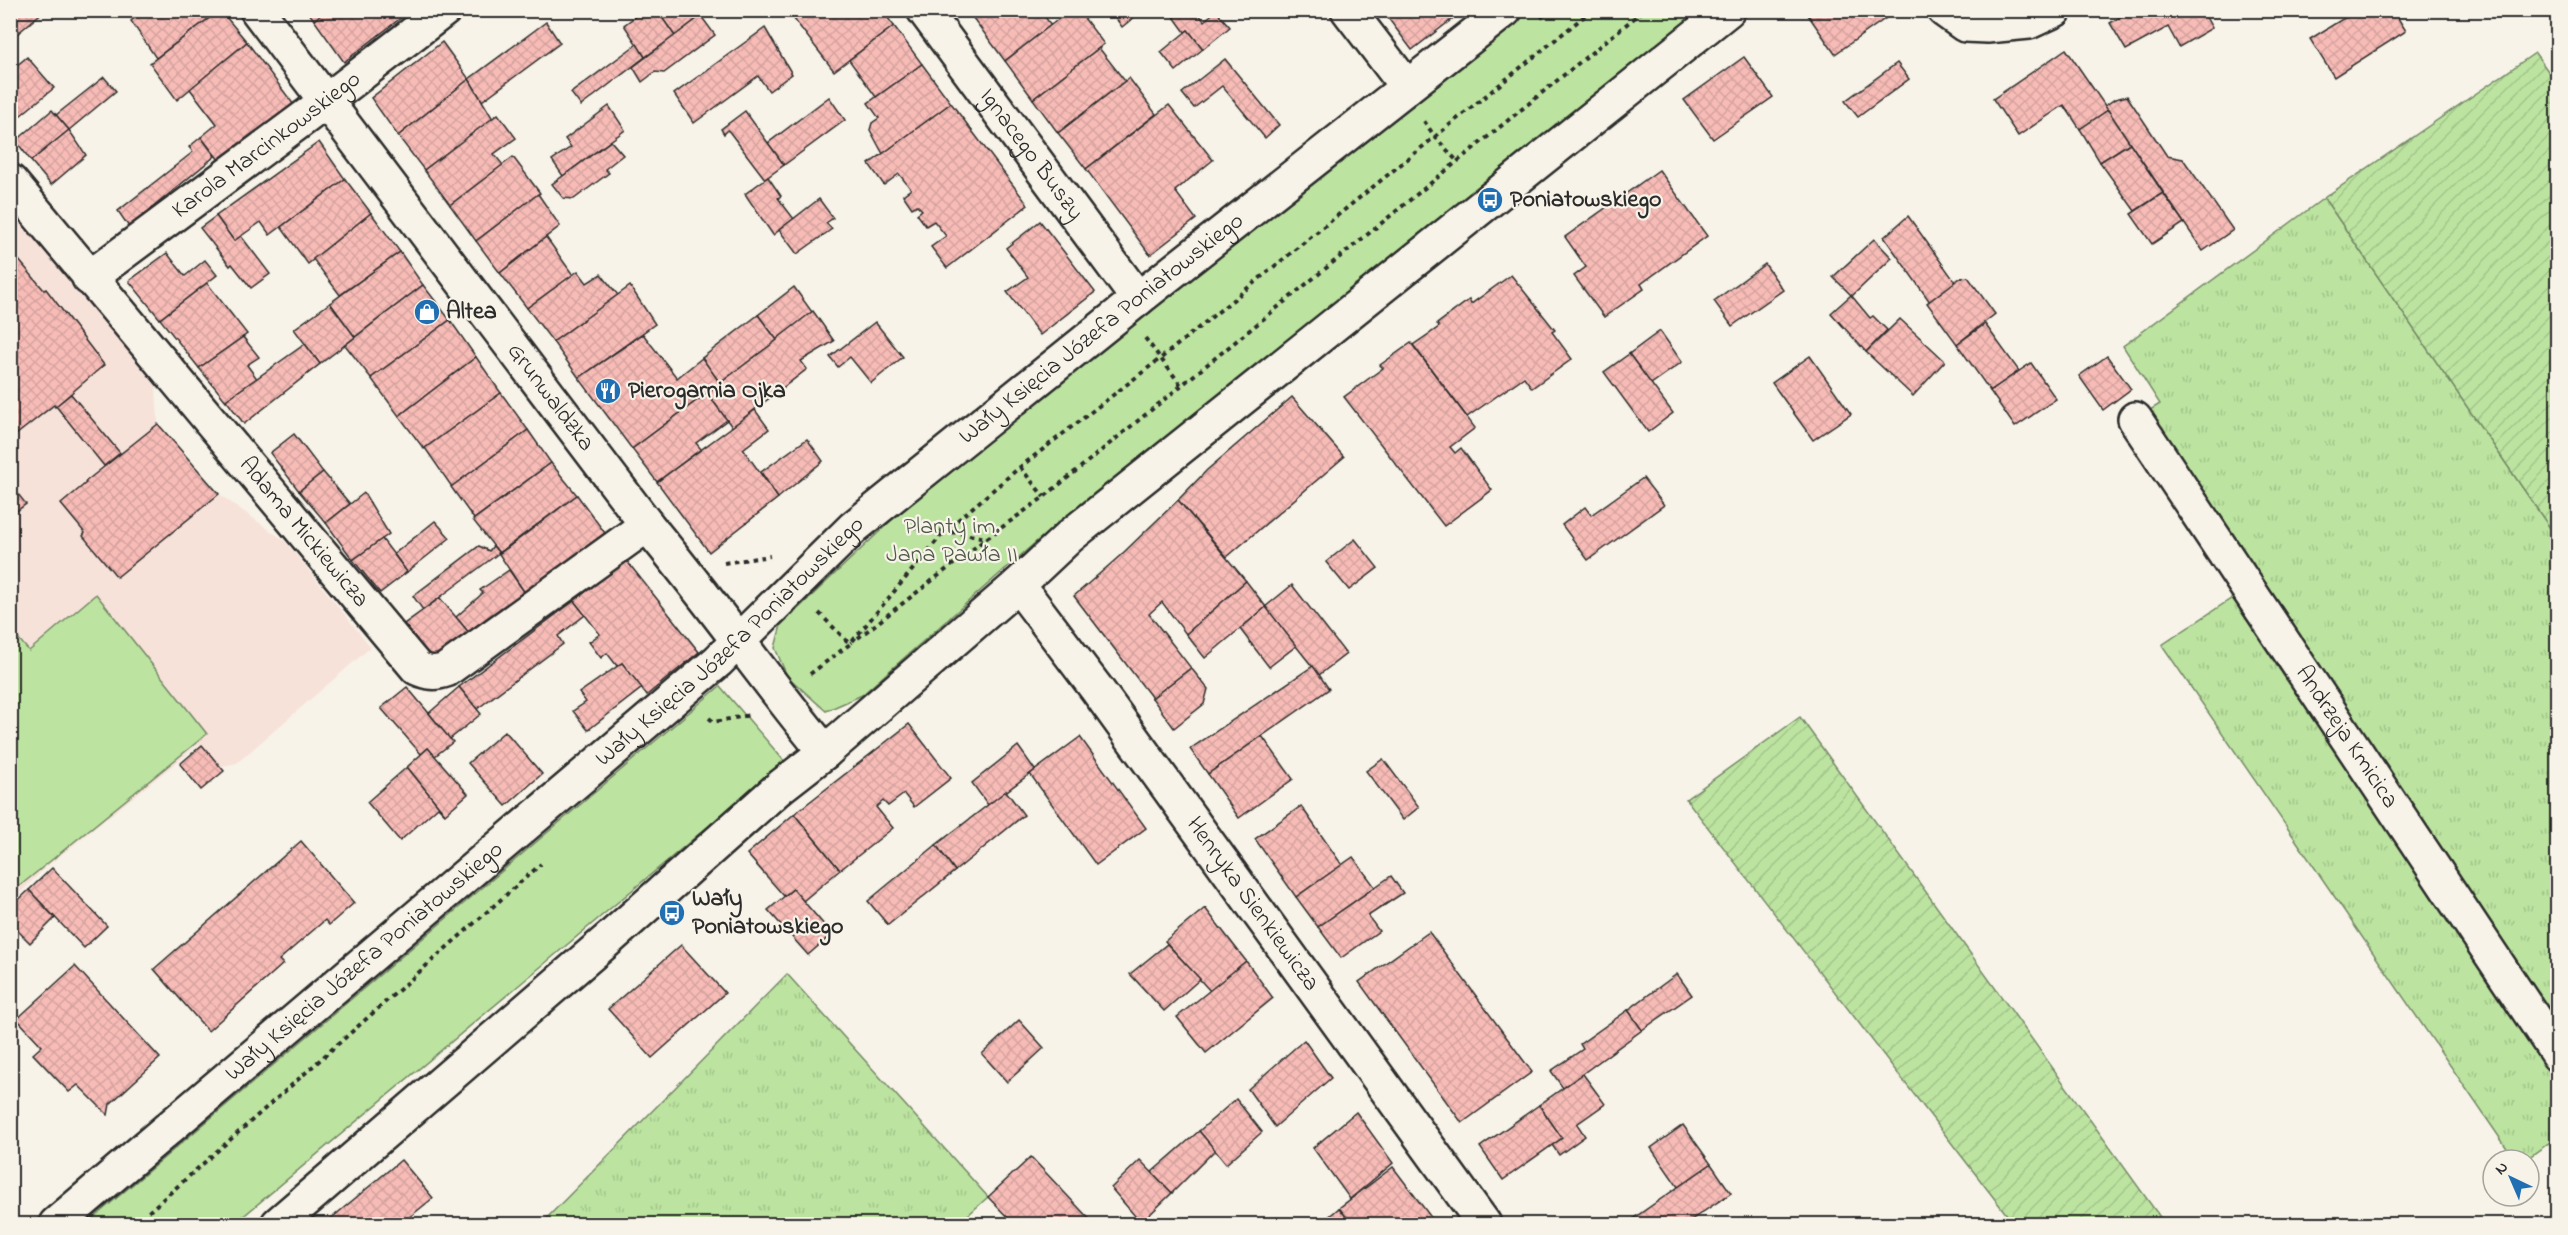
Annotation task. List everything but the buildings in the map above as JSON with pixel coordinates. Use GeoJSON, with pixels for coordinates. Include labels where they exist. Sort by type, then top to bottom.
{"type":"FeatureCollection","features":[{"type":"Feature","properties":{"kind":"street","name":"Grunwaldzka"},"geometry":{"type":"LineString","coordinates":[[256,10],[647,525],[685,569],[780,697],[825,752]]}},
{"type":"Feature","properties":{"kind":"street","name":"Karola Marcinkowskiego"},"geometry":{"type":"LineString","coordinates":[[89,278],[326,102],[444,10]]}},
{"type":"Feature","properties":{"kind":"street","name":"Ignacego Buszy"},"geometry":{"type":"LineString","coordinates":[[924,10],[1138,299]]}},
{"type":"Feature","properties":{"kind":"street"},"geometry":{"type":"LineString","coordinates":[[1348,10],[1414,101]]}},
{"type":"Feature","properties":{"kind":"street","name":"Wały Księcia Józefa Poniatowskiego"},"geometry":{"type":"LineString","coordinates":[[56,1224],[739,643],[854,527],[1138,299],[1414,101],[1506,10]]}},
{"type":"Feature","properties":{"kind":"street"},"geometry":{"type":"LineString","coordinates":[[278,1224],[780,787],[825,752],[1070,536],[1728,10]]}},
{"type":"Feature","properties":{"kind":"street"},"geometry":{"type":"LineString","coordinates":[[1944,10],[1965,25],[1987,26],[2028,22],[2055,10]]}},
{"type":"Feature","properties":{"kind":"street","name":"Adama Mickiewicza"},"geometry":{"type":"LineString","coordinates":[[10,181],[417,668],[436,674],[446,670],[647,525]]}},
{"type":"Feature","properties":{"kind":"street","name":"Andrzeja Kmicica"},"geometry":{"type":"LineString","coordinates":[[2135,419],[2558,1055]]}},
{"type":"Feature","properties":{"kind":"street","name":"Henryka Sienkiewicza"},"geometry":{"type":"LineString","coordinates":[[1017,585],[1096,688],[1484,1224]]}},
{"type":"Feature","properties":{"kind":"path"},"geometry":{"type":"LineString","coordinates":[[850,644],[945,531],[1020,466],[1161,358],[1592,10]]}},
{"type":"Feature","properties":{"kind":"path"},"geometry":{"type":"LineString","coordinates":[[706,715],[714,722],[758,713],[780,697],[1044,497],[1644,10]]}},
{"type":"Feature","properties":{"kind":"path"},"geometry":{"type":"LineString","coordinates":[[1414,101],[1435,137],[1458,162]]}},
{"type":"Feature","properties":{"kind":"path"},"geometry":{"type":"LineString","coordinates":[[1145,337],[1181,385]]}},
{"type":"Feature","properties":{"kind":"path"},"geometry":{"type":"LineString","coordinates":[[1020,466],[1044,497]]}},
{"type":"Feature","properties":{"kind":"path"},"geometry":{"type":"LineString","coordinates":[[854,527],[907,527],[987,538]]}},
{"type":"Feature","properties":{"kind":"path"},"geometry":{"type":"LineString","coordinates":[[717,564],[769,556],[780,550]]}},
{"type":"Feature","properties":{"kind":"path"},"geometry":{"type":"LineString","coordinates":[[135,1224],[544,861]]}},
{"type":"Feature","properties":{"kind":"shaded area"},"geometry":{"type":"Polygon","coordinates":[[[10,207],[156,385],[158,424],[219,494],[285,541],[371,647],[237,763],[218,767],[198,745],[46,867],[11,902],[10,207]]]}},
{"type":"Feature","properties":{"kind":"green space","name":"Planty im. Jana Pawła II"},"geometry":{"type":"Polygon","coordinates":[[[1526,11],[1703,11],[1037,541],[862,695],[826,711],[787,676],[775,648],[781,625],[918,495],[1526,11]]]}},
{"type":"Feature","properties":{"kind":"green space"},"geometry":{"type":"Polygon","coordinates":[[[2535,53],[2558,85],[2557,538],[2324,198],[2535,53]]]}},
{"type":"Feature","properties":{"kind":"green space"},"geometry":{"type":"Polygon","coordinates":[[[2324,198],[2557,538],[2557,1137],[2541,1148],[2507,1148],[2162,645],[2247,588],[2135,419],[2160,404],[2123,346],[2324,198]]]}},
{"type":"Feature","properties":{"kind":"green space"},"geometry":{"type":"Polygon","coordinates":[[[96,594],[207,734],[11,893],[11,630],[29,651],[96,594]]]}},
{"type":"Feature","properties":{"kind":"green space"},"geometry":{"type":"Polygon","coordinates":[[[720,686],[785,762],[234,1224],[86,1224],[720,686]]]}},
{"type":"Feature","properties":{"kind":"green space"},"geometry":{"type":"Polygon","coordinates":[[[1800,717],[2165,1224],[2014,1224],[1686,799],[1800,717]]]}},
{"type":"Feature","properties":{"kind":"green space"},"geometry":{"type":"Polygon","coordinates":[[[787,974],[988,1197],[958,1224],[541,1224],[787,974]]]}},
{"type":"Feature","properties":{"kind":"place","name":"Poniatowskiego"},"geometry":{"type":"Point","coordinates":[1490,200]}},
{"type":"Feature","properties":{"kind":"place","name":"Altea"},"geometry":{"type":"Point","coordinates":[427,312]}},
{"type":"Feature","properties":{"kind":"place","name":"Pierogarnia Ojka"},"geometry":{"type":"Point","coordinates":[608,391]}},
{"type":"Feature","properties":{"kind":"place","name":"Wały Poniatowskiego"},"geometry":{"type":"Point","coordinates":[672,913]}}]}
